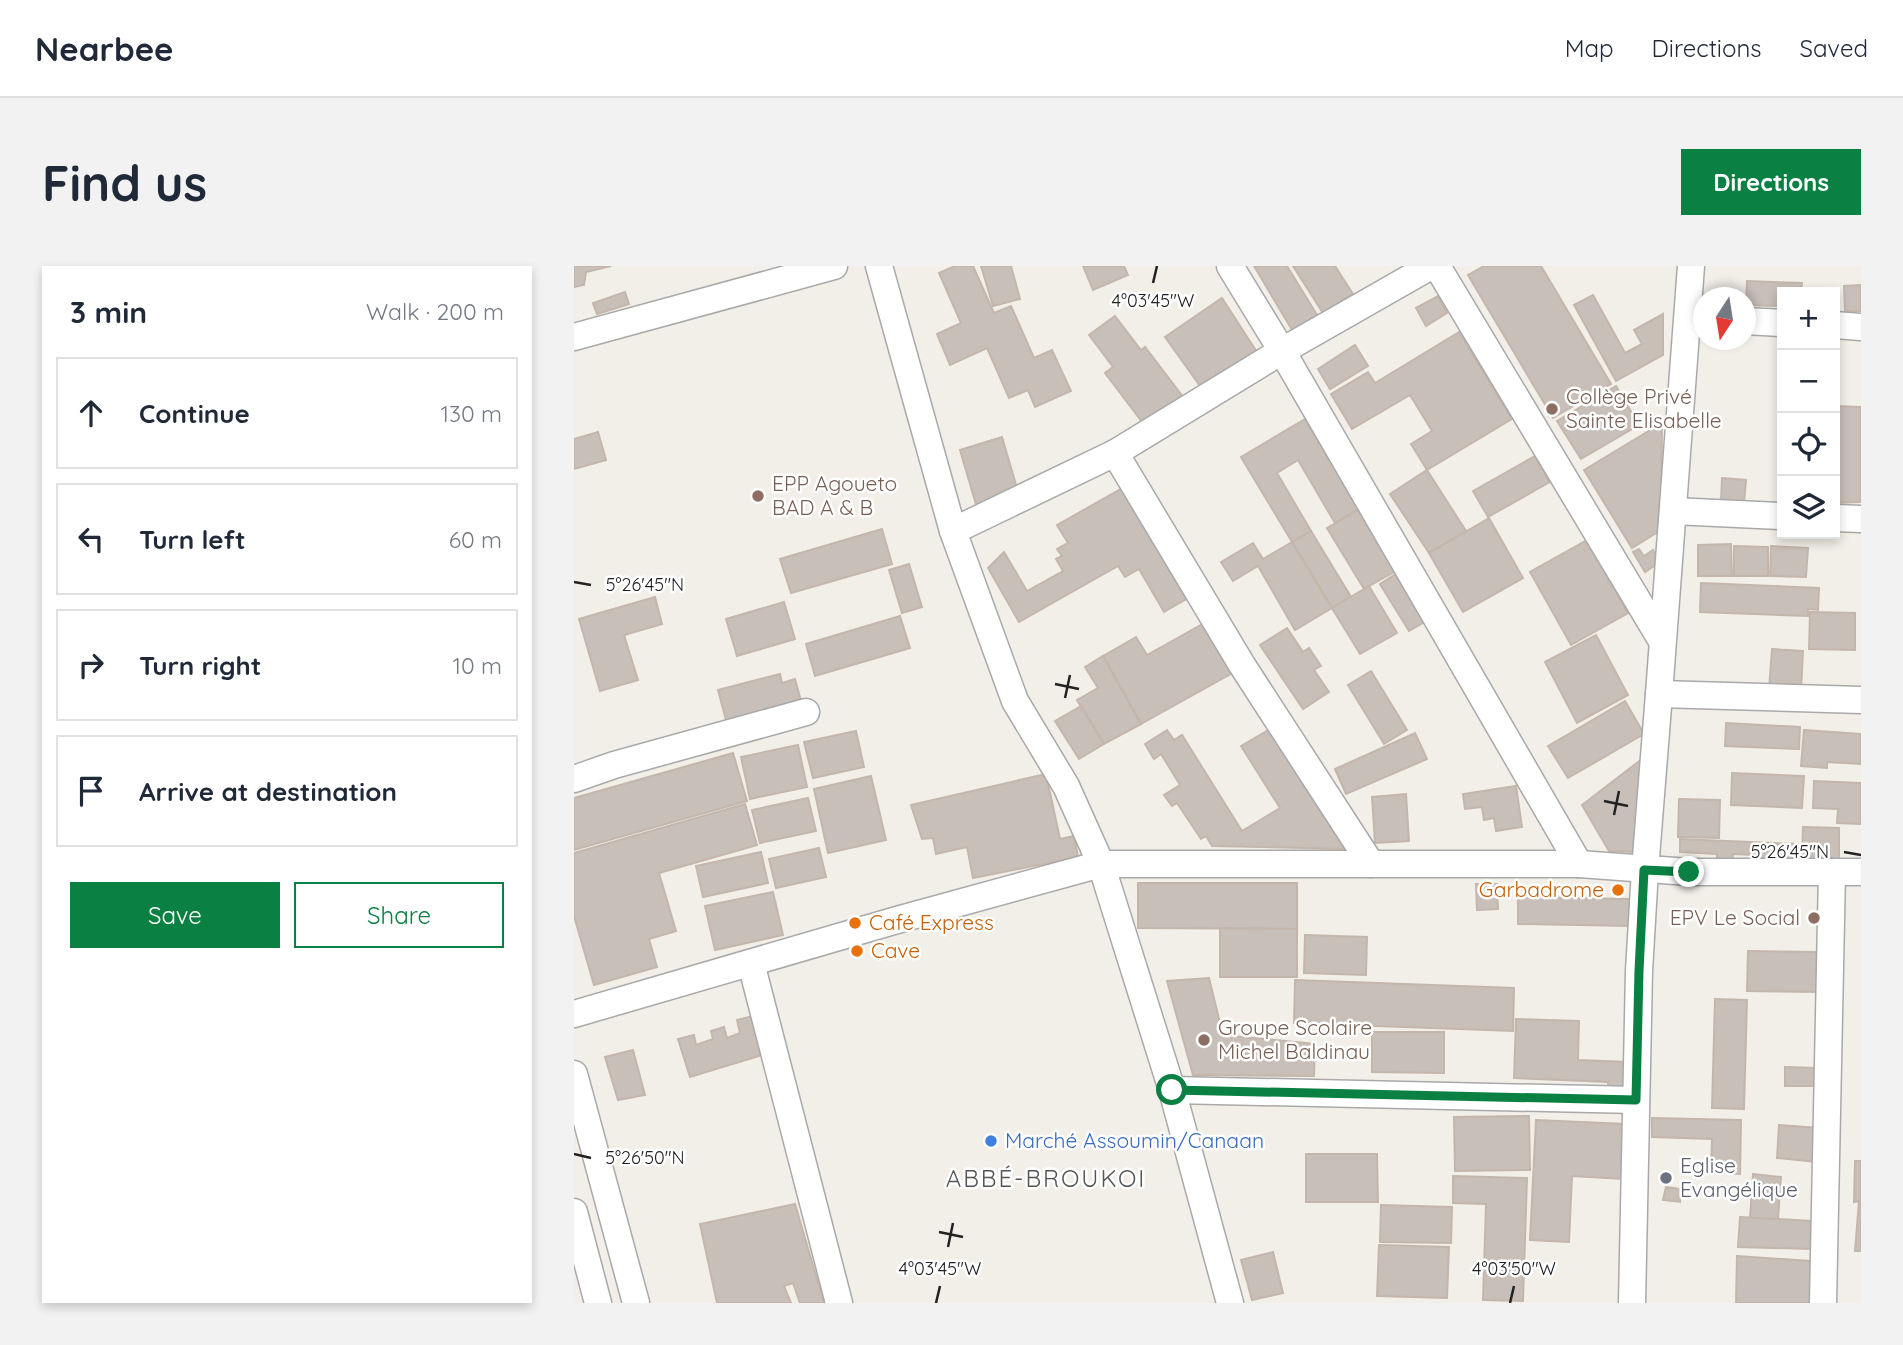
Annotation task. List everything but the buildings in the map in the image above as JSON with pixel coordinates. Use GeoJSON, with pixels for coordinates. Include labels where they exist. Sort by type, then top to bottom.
{"type":"FeatureCollection","features":[{"type":"Feature","properties":{"kind":"street"},"geometry":{"type":"LineString","coordinates":[[574,337],[834,266]]}},
{"type":"Feature","properties":{"kind":"street"},"geometry":{"type":"LineString","coordinates":[[879,266],[953,531],[1015,701],[1066,786],[1101,864],[1172,1090],[1230,1303]]}},
{"type":"Feature","properties":{"kind":"street"},"geometry":{"type":"LineString","coordinates":[[1230,266],[1579,864]]}},
{"type":"Feature","properties":{"kind":"street"},"geometry":{"type":"LineString","coordinates":[[953,531],[1115,453],[1282,351],[1431,266]]}},
{"type":"Feature","properties":{"kind":"street"},"geometry":{"type":"LineString","coordinates":[[1437,266],[1662,641]]}},
{"type":"Feature","properties":{"kind":"street"},"geometry":{"type":"LineString","coordinates":[[1691,266],[1693,287]]}},
{"type":"Feature","properties":{"kind":"street"},"geometry":{"type":"LineString","coordinates":[[1756,322],[1777,323]]}},
{"type":"Feature","properties":{"kind":"street"},"geometry":{"type":"LineString","coordinates":[[1840,325],[1861,327]]}},
{"type":"Feature","properties":{"kind":"street"},"geometry":{"type":"LineString","coordinates":[[1632,1303],[1639,971],[1644,870],[1673,511],[1693,343]]}},
{"type":"Feature","properties":{"kind":"street"},"geometry":{"type":"LineString","coordinates":[[1115,453],[1242,665],[1371,864]]}},
{"type":"Feature","properties":{"kind":"street"},"geometry":{"type":"LineString","coordinates":[[1673,511],[1777,516]]}},
{"type":"Feature","properties":{"kind":"street"},"geometry":{"type":"LineString","coordinates":[[1840,518],[1861,519]]}},
{"type":"Feature","properties":{"kind":"street"},"geometry":{"type":"LineString","coordinates":[[1660,694],[1861,700]]}},
{"type":"Feature","properties":{"kind":"street"},"geometry":{"type":"LineString","coordinates":[[574,779],[614,765],[806,712]]}},
{"type":"Feature","properties":{"kind":"street"},"geometry":{"type":"LineString","coordinates":[[574,1014],[1101,864],[1579,864],[1689,872],[1861,872]]}},
{"type":"Feature","properties":{"kind":"street"},"geometry":{"type":"LineString","coordinates":[[1823,1303],[1832,872]]}},
{"type":"Feature","properties":{"kind":"street"},"geometry":{"type":"LineString","coordinates":[[751,963],[839,1303]]}},
{"type":"Feature","properties":{"kind":"street"},"geometry":{"type":"LineString","coordinates":[[574,1074],[636,1303]]}},
{"type":"Feature","properties":{"kind":"street"},"geometry":{"type":"LineString","coordinates":[[1172,1090],[1636,1100]]}},
{"type":"Feature","properties":{"kind":"street"},"geometry":{"type":"LineString","coordinates":[[574,1212],[598,1303]]}},
{"type":"Feature","properties":{"kind":"place","name":"Collège Privé Sainte Elisabelle"},"geometry":{"type":"Point","coordinates":[1552,409]}},
{"type":"Feature","properties":{"kind":"place","name":"EPP Agoueto BAD A & B"},"geometry":{"type":"Point","coordinates":[758,496]}},
{"type":"Feature","properties":{"kind":"place","name":"Garbadrome"},"geometry":{"type":"Point","coordinates":[1618,890]}},
{"type":"Feature","properties":{"kind":"place","name":"EPV Le Social"},"geometry":{"type":"Point","coordinates":[1814,918]}},
{"type":"Feature","properties":{"kind":"place","name":"Café Express"},"geometry":{"type":"Point","coordinates":[855,923]}},
{"type":"Feature","properties":{"kind":"place","name":"Cave"},"geometry":{"type":"Point","coordinates":[857,951]}},
{"type":"Feature","properties":{"kind":"place","name":"Groupe Scolaire Michel Baldinau"},"geometry":{"type":"Point","coordinates":[1204,1040]}},
{"type":"Feature","properties":{"kind":"place","name":"Marché Assoumin/Canaan"},"geometry":{"type":"Point","coordinates":[991,1141]}},
{"type":"Feature","properties":{"kind":"place","name":"Eglise Evangélique"},"geometry":{"type":"Point","coordinates":[1666,1178]}},
{"type":"Feature","properties":{"kind":"district","name":"ABBÉ-BROUKOI"},"geometry":{"type":"Point","coordinates":[1046,1179]}},
{"type":"Feature","properties":{"kind":"route"},"geometry":{"type":"LineString","coordinates":[[1172,1090],[1636,1100],[1644,870],[1689,872]]}}]}
